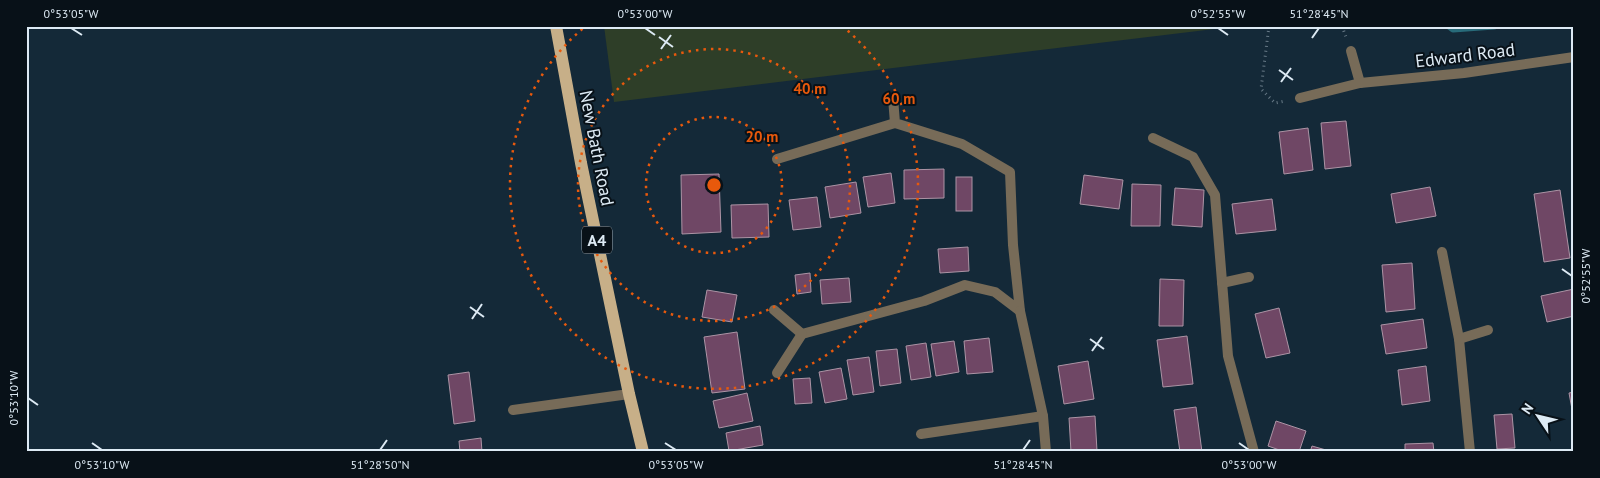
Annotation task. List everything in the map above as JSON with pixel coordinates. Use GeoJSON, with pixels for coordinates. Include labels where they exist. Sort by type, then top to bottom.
{"type":"FeatureCollection","features":[{"type":"Feature","properties":{"kind":"main road","name":"New Bath Road"},"geometry":{"type":"LineString","coordinates":[[556,26],[581,163],[643,452]]}},
{"type":"Feature","properties":{"kind":"street"},"geometry":{"type":"LineString","coordinates":[[1351,51],[1360,83]]}},
{"type":"Feature","properties":{"kind":"street","name":"Edward Road"},"geometry":{"type":"LineString","coordinates":[[1300,98],[1360,83],[1464,73],[1574,56]]}},
{"type":"Feature","properties":{"kind":"street"},"geometry":{"type":"LineString","coordinates":[[893,98],[895,123]]}},
{"type":"Feature","properties":{"kind":"street"},"geometry":{"type":"LineString","coordinates":[[777,159],[895,123],[962,144],[1010,172],[1013,245],[1020,311],[1043,416],[1046,452]]}},
{"type":"Feature","properties":{"kind":"street"},"geometry":{"type":"LineString","coordinates":[[1153,138],[1192,158],[1215,195],[1228,356],[1254,452]]}},
{"type":"Feature","properties":{"kind":"street"},"geometry":{"type":"LineString","coordinates":[[1442,252],[1459,339],[1470,452]]}},
{"type":"Feature","properties":{"kind":"street"},"geometry":{"type":"LineString","coordinates":[[1222,282],[1249,278]]}},
{"type":"Feature","properties":{"kind":"street"},"geometry":{"type":"LineString","coordinates":[[777,373],[802,334],[924,301],[965,285],[995,292],[1020,311]]}},
{"type":"Feature","properties":{"kind":"street"},"geometry":{"type":"LineString","coordinates":[[774,310],[802,334]]}},
{"type":"Feature","properties":{"kind":"street"},"geometry":{"type":"LineString","coordinates":[[1459,339],[1488,330]]}},
{"type":"Feature","properties":{"kind":"street"},"geometry":{"type":"LineString","coordinates":[[513,410],[630,394]]}},
{"type":"Feature","properties":{"kind":"street"},"geometry":{"type":"LineString","coordinates":[[921,434],[1043,416]]}},
{"type":"Feature","properties":{"kind":"path"},"geometry":{"type":"LineString","coordinates":[[1269,26],[1261,89],[1275,103],[1300,98]]}},
{"type":"Feature","properties":{"kind":"green space"},"geometry":{"type":"Polygon","coordinates":[[[604,26],[1239,26],[614,102],[604,26]]]}},
{"type":"Feature","properties":{"kind":"building"},"geometry":{"type":"Polygon","coordinates":[[[1346,121],[1351,166],[1325,169],[1321,123],[1346,121]]]}},
{"type":"Feature","properties":{"kind":"building"},"geometry":{"type":"Polygon","coordinates":[[[1308,128],[1313,170],[1284,174],[1279,132],[1308,128]]]}},
{"type":"Feature","properties":{"kind":"building"},"geometry":{"type":"Polygon","coordinates":[[[944,169],[944,198],[904,199],[904,170],[944,169]]]}},
{"type":"Feature","properties":{"kind":"building"},"geometry":{"type":"Polygon","coordinates":[[[891,173],[895,203],[868,207],[863,177],[891,173]]]}},
{"type":"Feature","properties":{"kind":"building"},"geometry":{"type":"Polygon","coordinates":[[[719,174],[721,232],[682,234],[681,175],[719,174]]]}},
{"type":"Feature","properties":{"kind":"building"},"geometry":{"type":"Polygon","coordinates":[[[1084,175],[1123,180],[1119,209],[1080,204],[1084,175]]]}},
{"type":"Feature","properties":{"kind":"building"},"geometry":{"type":"Polygon","coordinates":[[[956,177],[972,177],[972,211],[956,211],[956,177]]]}},
{"type":"Feature","properties":{"kind":"building"},"geometry":{"type":"Polygon","coordinates":[[[856,182],[861,213],[830,218],[825,187],[856,182]]]}},
{"type":"Feature","properties":{"kind":"building"},"geometry":{"type":"Polygon","coordinates":[[[1132,184],[1161,185],[1160,226],[1131,226],[1132,184]]]}},
{"type":"Feature","properties":{"kind":"building"},"geometry":{"type":"Polygon","coordinates":[[[1430,187],[1436,216],[1396,223],[1391,194],[1430,187]]]}},
{"type":"Feature","properties":{"kind":"building"},"geometry":{"type":"Polygon","coordinates":[[[1175,188],[1204,190],[1202,227],[1172,225],[1175,188]]]}},
{"type":"Feature","properties":{"kind":"building"},"geometry":{"type":"Polygon","coordinates":[[[1560,190],[1570,258],[1544,262],[1534,194],[1560,190]]]}},
{"type":"Feature","properties":{"kind":"building"},"geometry":{"type":"Polygon","coordinates":[[[817,197],[821,227],[793,230],[789,200],[817,197]]]}},
{"type":"Feature","properties":{"kind":"building"},"geometry":{"type":"Polygon","coordinates":[[[1272,199],[1276,230],[1236,234],[1232,204],[1272,199]]]}},
{"type":"Feature","properties":{"kind":"building"},"geometry":{"type":"Polygon","coordinates":[[[768,204],[769,237],[732,238],[731,205],[768,204]]]}},
{"type":"Feature","properties":{"kind":"building"},"geometry":{"type":"Polygon","coordinates":[[[968,247],[969,271],[940,273],[938,249],[968,247]]]}},
{"type":"Feature","properties":{"kind":"building"},"geometry":{"type":"Polygon","coordinates":[[[1412,263],[1415,309],[1386,312],[1382,265],[1412,263]]]}},
{"type":"Feature","properties":{"kind":"building"},"geometry":{"type":"Polygon","coordinates":[[[810,273],[811,292],[797,294],[795,275],[810,273]]]}},
{"type":"Feature","properties":{"kind":"building"},"geometry":{"type":"Polygon","coordinates":[[[849,278],[851,302],[822,304],[820,280],[849,278]]]}},
{"type":"Feature","properties":{"kind":"building"},"geometry":{"type":"Polygon","coordinates":[[[1160,279],[1184,280],[1183,326],[1159,326],[1160,279]]]}},
{"type":"Feature","properties":{"kind":"building"},"geometry":{"type":"Polygon","coordinates":[[[1574,289],[1574,316],[1547,322],[1541,296],[1574,289]]]}},
{"type":"Feature","properties":{"kind":"building"},"geometry":{"type":"Polygon","coordinates":[[[707,290],[737,295],[732,322],[702,317],[707,290]]]}},
{"type":"Feature","properties":{"kind":"building"},"geometry":{"type":"Polygon","coordinates":[[[1279,308],[1290,353],[1266,358],[1255,314],[1279,308]]]}},
{"type":"Feature","properties":{"kind":"building"},"geometry":{"type":"Polygon","coordinates":[[[1423,319],[1427,348],[1386,354],[1381,325],[1423,319]]]}},
{"type":"Feature","properties":{"kind":"building"},"geometry":{"type":"Polygon","coordinates":[[[737,332],[745,389],[712,393],[704,337],[737,332]]]}},
{"type":"Feature","properties":{"kind":"building"},"geometry":{"type":"Polygon","coordinates":[[[1187,336],[1193,384],[1163,387],[1157,340],[1187,336]]]}},
{"type":"Feature","properties":{"kind":"building"},"geometry":{"type":"Polygon","coordinates":[[[989,338],[993,372],[967,374],[964,341],[989,338]]]}},
{"type":"Feature","properties":{"kind":"building"},"geometry":{"type":"Polygon","coordinates":[[[954,341],[959,372],[936,376],[931,344],[954,341]]]}},
{"type":"Feature","properties":{"kind":"building"},"geometry":{"type":"Polygon","coordinates":[[[926,343],[931,377],[911,380],[906,346],[926,343]]]}},
{"type":"Feature","properties":{"kind":"building"},"geometry":{"type":"Polygon","coordinates":[[[897,349],[901,383],[880,386],[876,351],[897,349]]]}},
{"type":"Feature","properties":{"kind":"building"},"geometry":{"type":"Polygon","coordinates":[[[869,357],[874,392],[853,395],[847,360],[869,357]]]}},
{"type":"Feature","properties":{"kind":"building"},"geometry":{"type":"Polygon","coordinates":[[[1088,361],[1094,399],[1064,404],[1058,366],[1088,361]]]}},
{"type":"Feature","properties":{"kind":"building"},"geometry":{"type":"Polygon","coordinates":[[[1426,366],[1430,401],[1402,405],[1398,370],[1426,366]]]}},
{"type":"Feature","properties":{"kind":"building"},"geometry":{"type":"Polygon","coordinates":[[[841,368],[847,399],[825,403],[819,372],[841,368]]]}},
{"type":"Feature","properties":{"kind":"building"},"geometry":{"type":"Polygon","coordinates":[[[469,372],[475,421],[454,424],[448,375],[469,372]]]}},
{"type":"Feature","properties":{"kind":"building"},"geometry":{"type":"Polygon","coordinates":[[[810,378],[812,403],[795,404],[793,379],[810,378]]]}},
{"type":"Feature","properties":{"kind":"building"},"geometry":{"type":"Polygon","coordinates":[[[1574,392],[1574,420],[1569,393],[1574,392]]]}},
{"type":"Feature","properties":{"kind":"building"},"geometry":{"type":"Polygon","coordinates":[[[747,393],[753,421],[719,428],[713,401],[747,393]]]}},
{"type":"Feature","properties":{"kind":"building"},"geometry":{"type":"Polygon","coordinates":[[[1196,407],[1202,452],[1180,452],[1174,410],[1196,407]]]}},
{"type":"Feature","properties":{"kind":"building"},"geometry":{"type":"Polygon","coordinates":[[[1512,414],[1515,448],[1497,449],[1494,415],[1512,414]]]}},
{"type":"Feature","properties":{"kind":"building"},"geometry":{"type":"Polygon","coordinates":[[[1095,416],[1097,451],[1071,452],[1069,418],[1095,416]]]}},
{"type":"Feature","properties":{"kind":"building"},"geometry":{"type":"Polygon","coordinates":[[[1276,421],[1306,431],[1299,452],[1285,452],[1268,446],[1276,421]]]}},
{"type":"Feature","properties":{"kind":"building"},"geometry":{"type":"Polygon","coordinates":[[[760,426],[763,445],[729,451],[726,433],[760,426]]]}},
{"type":"Feature","properties":{"kind":"building"},"geometry":{"type":"Polygon","coordinates":[[[481,438],[482,452],[460,452],[459,441],[481,438]]]}},
{"type":"Feature","properties":{"kind":"building"},"geometry":{"type":"Polygon","coordinates":[[[1433,443],[1434,452],[1405,452],[1405,444],[1433,443]]]}},
{"type":"Feature","properties":{"kind":"building"},"geometry":{"type":"Polygon","coordinates":[[[1312,446],[1333,452],[1310,452],[1312,446]]]}},
{"type":"Feature","properties":{"kind":"waterway"},"geometry":{"type":"LineString","coordinates":[[1449,26],[1453,29],[1494,26]]}}]}
